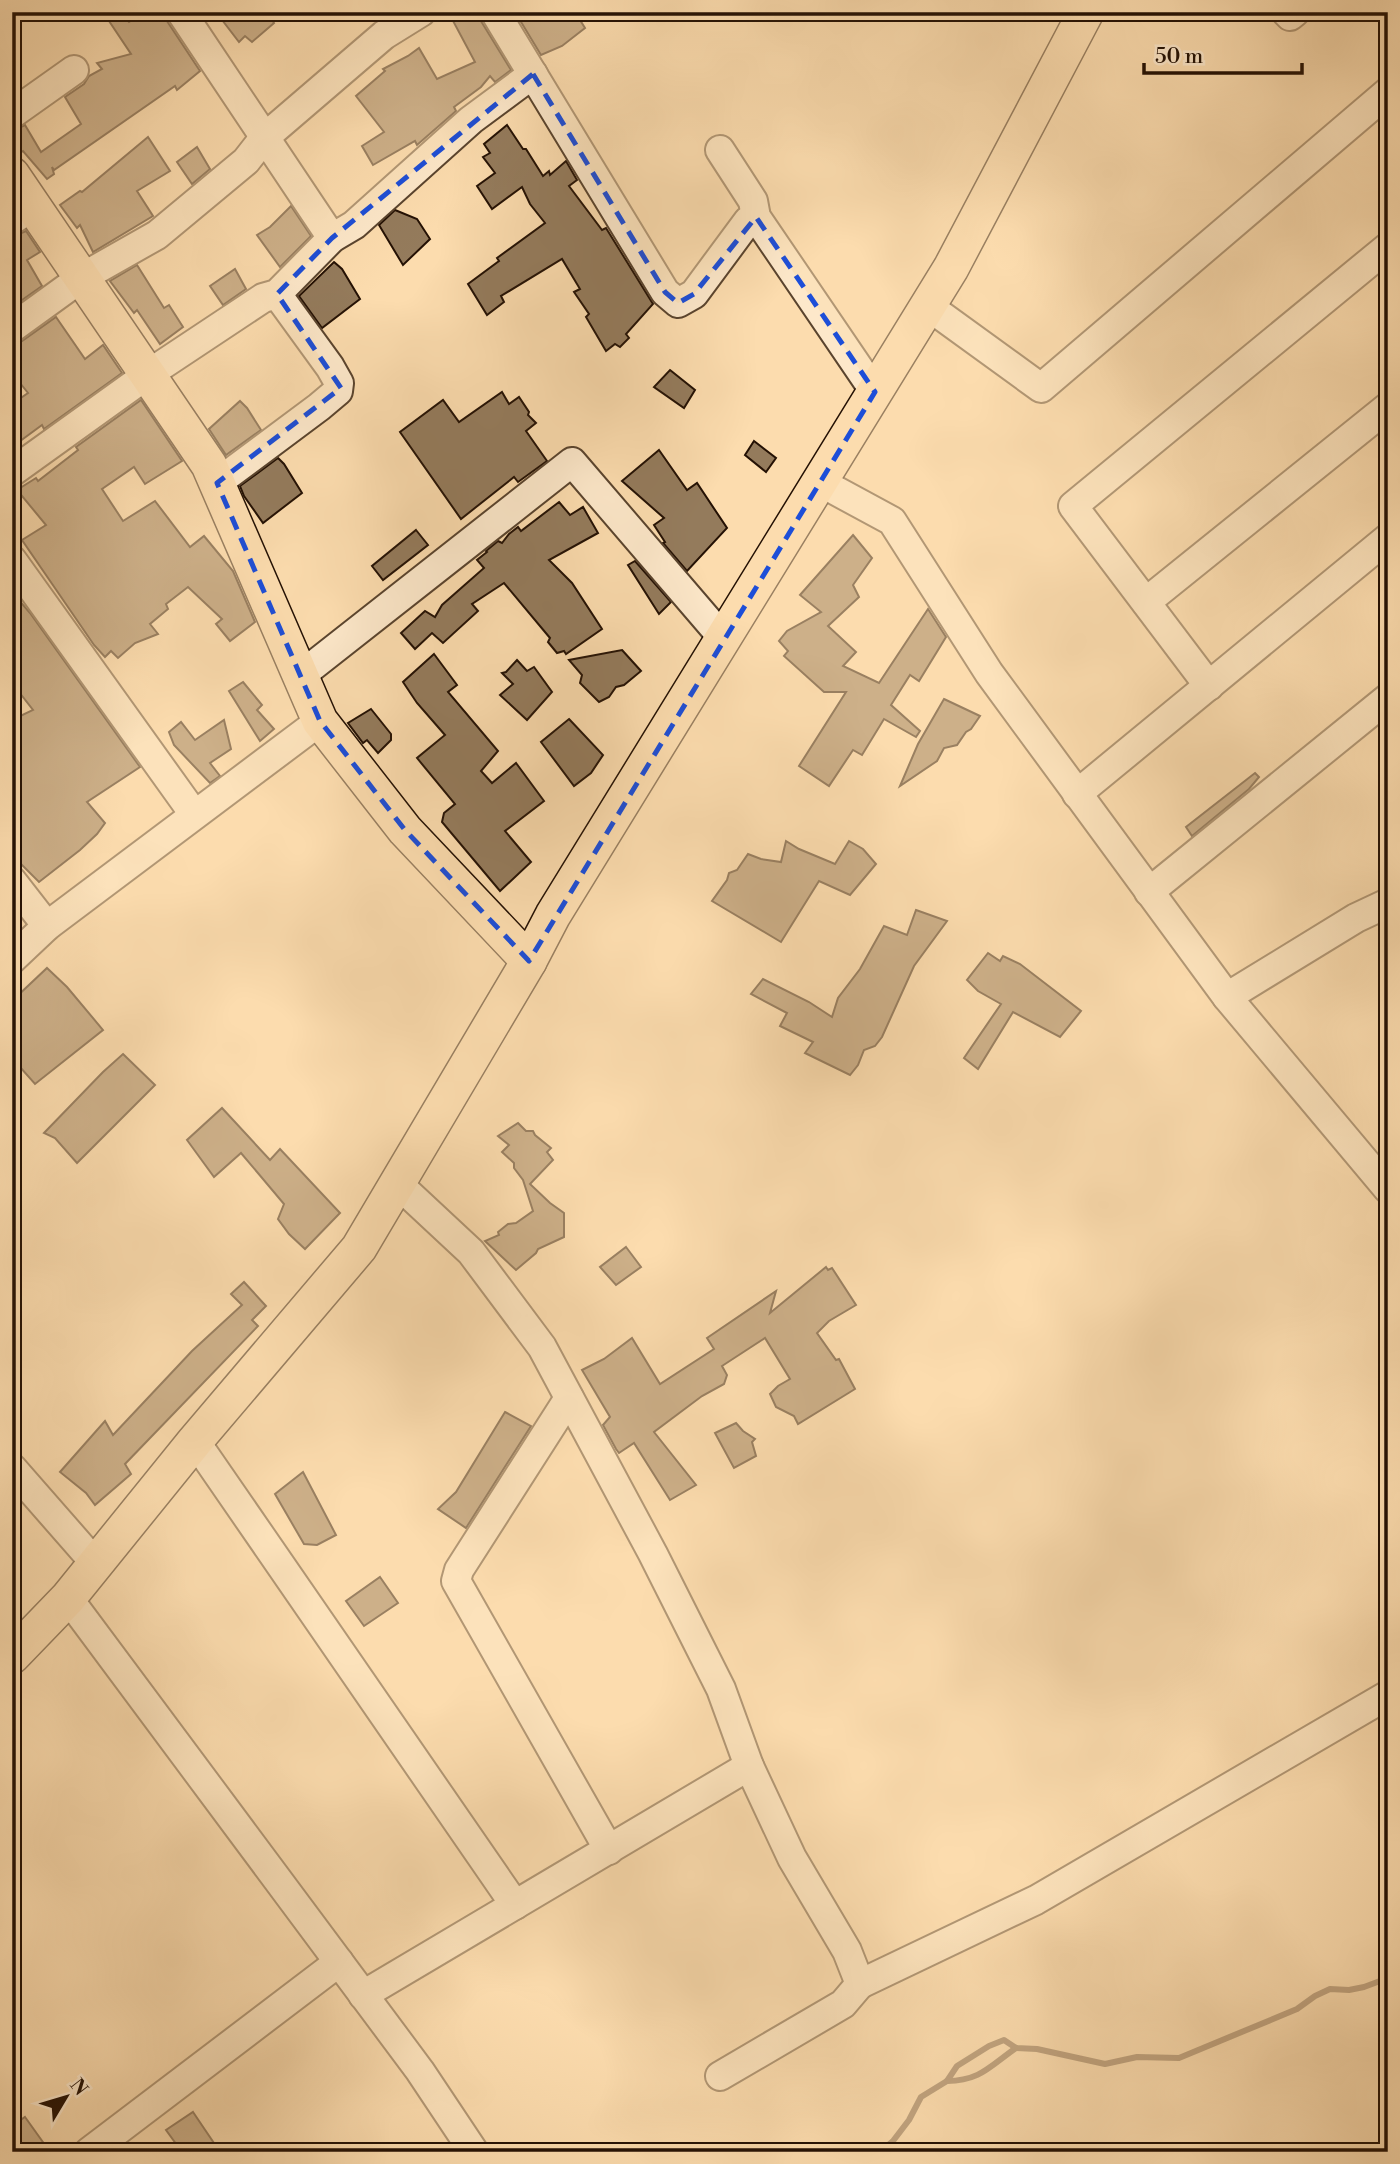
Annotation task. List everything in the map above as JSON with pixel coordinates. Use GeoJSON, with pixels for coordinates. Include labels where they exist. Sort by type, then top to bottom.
{"type":"FeatureCollection","features":[{"type":"Feature","properties":{"kind":"main road"},"geometry":{"type":"LineString","coordinates":[[12,1656],[68,1598],[195,1441],[359,1248],[529,961],[553,915],[951,268],[1086,12]]}},
{"type":"Feature","properties":{"kind":"main road"},"geometry":{"type":"LineString","coordinates":[[12,174],[27,211],[81,278],[209,465],[320,721],[405,830],[529,961]]}},
{"type":"Feature","properties":{"kind":"street"},"geometry":{"type":"LineString","coordinates":[[181,12],[332,238]]}},
{"type":"Feature","properties":{"kind":"street"},"geometry":{"type":"LineString","coordinates":[[12,328],[81,278],[158,235],[246,161],[264,138],[384,35],[421,12]]}},
{"type":"Feature","properties":{"kind":"street"},"geometry":{"type":"LineString","coordinates":[[495,12],[665,292],[678,303],[694,294],[748,221],[756,217]]}},
{"type":"Feature","properties":{"kind":"street"},"geometry":{"type":"LineString","coordinates":[[1286,12],[1290,16],[1295,12]]}},
{"type":"Feature","properties":{"kind":"street"},"geometry":{"type":"LineString","coordinates":[[12,114],[74,70]]}},
{"type":"Feature","properties":{"kind":"street"},"geometry":{"type":"LineString","coordinates":[[12,472],[147,375],[263,298],[277,293],[332,238],[354,225],[471,120],[533,74]]}},
{"type":"Feature","properties":{"kind":"street"},"geometry":{"type":"LineString","coordinates":[[928,306],[1041,388],[1388,92]]}},
{"type":"Feature","properties":{"kind":"street"},"geometry":{"type":"LineString","coordinates":[[720,150],[753,201],[756,217],[875,392]]}},
{"type":"Feature","properties":{"kind":"street"},"geometry":{"type":"LineString","coordinates":[[1209,686],[1073,506],[1388,247]]}},
{"type":"Feature","properties":{"kind":"street"},"geometry":{"type":"LineString","coordinates":[[217,483],[338,391],[339,383],[330,367],[277,293]]}},
{"type":"Feature","properties":{"kind":"street"},"geometry":{"type":"LineString","coordinates":[[1146,602],[1388,407]]}},
{"type":"Feature","properties":{"kind":"street"},"geometry":{"type":"LineString","coordinates":[[300,676],[572,462],[723,638]]}},
{"type":"Feature","properties":{"kind":"street"},"geometry":{"type":"LineString","coordinates":[[820,482],[892,521],[989,673],[1227,998],[1388,1189]]}},
{"type":"Feature","properties":{"kind":"street"},"geometry":{"type":"LineString","coordinates":[[1077,794],[1388,538]]}},
{"type":"Feature","properties":{"kind":"street"},"geometry":{"type":"LineString","coordinates":[[12,560],[194,814]]}},
{"type":"Feature","properties":{"kind":"street"},"geometry":{"type":"LineString","coordinates":[[1149,892],[1388,698]]}},
{"type":"Feature","properties":{"kind":"street"},"geometry":{"type":"LineString","coordinates":[[12,960],[47,926],[320,721]]}},
{"type":"Feature","properties":{"kind":"street"},"geometry":{"type":"LineString","coordinates":[[12,881],[47,926]]}},
{"type":"Feature","properties":{"kind":"street"},"geometry":{"type":"LineString","coordinates":[[1227,998],[1356,918],[1388,903]]}},
{"type":"Feature","properties":{"kind":"street"},"geometry":{"type":"LineString","coordinates":[[397,1183],[471,1252],[542,1347],[653,1553],[721,1689],[750,1766],[792,1858],[847,1951],[860,1984]]}},
{"type":"Feature","properties":{"kind":"street"},"geometry":{"type":"LineString","coordinates":[[569,1398],[459,1570],[456,1581],[609,1850]]}},
{"type":"Feature","properties":{"kind":"street"},"geometry":{"type":"LineString","coordinates":[[195,1441],[515,1905]]}},
{"type":"Feature","properties":{"kind":"street"},"geometry":{"type":"LineString","coordinates":[[12,1468],[96,1564]]}},
{"type":"Feature","properties":{"kind":"street"},"geometry":{"type":"LineString","coordinates":[[68,1598],[420,2071],[474,2152]]}},
{"type":"Feature","properties":{"kind":"street"},"geometry":{"type":"LineString","coordinates":[[720,2076],[842,2004],[860,1984],[1036,1900],[1388,1695]]}},
{"type":"Feature","properties":{"kind":"street"},"geometry":{"type":"LineString","coordinates":[[363,1995],[750,1766]]}},
{"type":"Feature","properties":{"kind":"street"},"geometry":{"type":"LineString","coordinates":[[96,2150],[339,1962]]}},
{"type":"Feature","properties":{"kind":"highlighted area"},"geometry":{"type":"Polygon","coordinates":[[[533,74],[665,292],[678,303],[694,294],[756,217],[875,392],[529,961],[405,830],[320,721],[217,483],[341,388],[277,294],[332,238],[533,74]]]}},
{"type":"Feature","properties":{"kind":"building"},"geometry":{"type":"Polygon","coordinates":[[[103,12],[119,12],[129,22],[144,12],[164,12],[167,21],[200,71],[177,90],[175,86],[54,170],[52,167],[54,174],[47,179],[23,151],[12,155],[12,131],[25,125],[41,152],[81,124],[65,97],[84,84],[89,76],[102,69],[97,63],[131,54],[103,12]]]}},
{"type":"Feature","properties":{"kind":"building"},"geometry":{"type":"Polygon","coordinates":[[[216,12],[267,12],[274,23],[252,42],[245,36],[239,42],[216,12]]]}},
{"type":"Feature","properties":{"kind":"building"},"geometry":{"type":"Polygon","coordinates":[[[458,12],[478,12],[511,70],[495,82],[490,76],[481,87],[454,107],[456,111],[417,145],[415,141],[373,165],[362,146],[384,132],[356,96],[385,71],[383,69],[419,48],[437,79],[475,62],[452,19],[458,12]]]}},
{"type":"Feature","properties":{"kind":"building"},"geometry":{"type":"Polygon","coordinates":[[[515,12],[575,12],[585,28],[562,46],[541,55],[515,12]]]}},
{"type":"Feature","properties":{"kind":"building"},"geometry":{"type":"Polygon","coordinates":[[[507,125],[543,176],[549,171],[550,175],[566,161],[577,180],[569,186],[602,230],[606,228],[653,304],[626,334],[629,338],[620,347],[615,344],[606,351],[586,317],[589,314],[574,292],[580,289],[562,259],[501,296],[504,302],[487,315],[468,284],[499,261],[497,258],[545,223],[530,204],[522,187],[492,209],[477,186],[495,173],[483,157],[490,153],[484,144],[507,125]]]}},
{"type":"Feature","properties":{"kind":"building"},"geometry":{"type":"Polygon","coordinates":[[[148,137],[170,171],[137,191],[153,216],[93,252],[80,225],[77,228],[60,205],[82,192],[148,137]]]}},
{"type":"Feature","properties":{"kind":"building"},"geometry":{"type":"Polygon","coordinates":[[[197,147],[210,169],[192,184],[177,162],[197,147]]]}},
{"type":"Feature","properties":{"kind":"building"},"geometry":{"type":"Polygon","coordinates":[[[291,206],[311,236],[280,267],[257,235],[270,227],[291,206]]]}},
{"type":"Feature","properties":{"kind":"building"},"geometry":{"type":"Polygon","coordinates":[[[395,210],[417,219],[430,239],[403,265],[379,225],[395,210]]]}},
{"type":"Feature","properties":{"kind":"building"},"geometry":{"type":"Polygon","coordinates":[[[26,231],[40,252],[27,260],[42,286],[12,307],[12,237],[26,231]]]}},
{"type":"Feature","properties":{"kind":"building"},"geometry":{"type":"Polygon","coordinates":[[[334,262],[342,269],[360,299],[322,328],[299,296],[334,262]]]}},
{"type":"Feature","properties":{"kind":"building"},"geometry":{"type":"Polygon","coordinates":[[[137,265],[164,308],[169,305],[183,327],[160,344],[137,310],[134,313],[110,281],[137,265]]]}},
{"type":"Feature","properties":{"kind":"building"},"geometry":{"type":"Polygon","coordinates":[[[235,269],[246,289],[223,305],[210,286],[235,269]]]}},
{"type":"Feature","properties":{"kind":"building"},"geometry":{"type":"Polygon","coordinates":[[[56,317],[85,359],[103,345],[122,373],[44,429],[42,425],[12,447],[12,404],[28,393],[12,373],[12,344],[22,341],[56,317]]]}},
{"type":"Feature","properties":{"kind":"building"},"geometry":{"type":"Polygon","coordinates":[[[670,370],[695,390],[684,408],[654,387],[670,370]]]}},
{"type":"Feature","properties":{"kind":"building"},"geometry":{"type":"Polygon","coordinates":[[[502,392],[509,404],[519,397],[529,412],[528,415],[536,423],[526,431],[547,461],[518,482],[514,477],[461,519],[400,432],[443,400],[459,422],[502,392]]]}},
{"type":"Feature","properties":{"kind":"building"},"geometry":{"type":"Polygon","coordinates":[[[141,400],[182,461],[145,484],[134,467],[102,489],[123,521],[155,501],[190,547],[204,536],[233,571],[255,622],[230,641],[216,624],[222,619],[188,587],[166,604],[168,609],[150,624],[158,634],[135,643],[118,658],[111,651],[105,657],[22,540],[46,525],[17,490],[36,478],[38,481],[78,450],[76,447],[141,400]]]}},
{"type":"Feature","properties":{"kind":"building"},"geometry":{"type":"Polygon","coordinates":[[[240,401],[261,430],[226,455],[209,429],[240,401]]]}},
{"type":"Feature","properties":{"kind":"building"},"geometry":{"type":"Polygon","coordinates":[[[754,441],[776,458],[766,472],[745,455],[754,441]]]}},
{"type":"Feature","properties":{"kind":"building"},"geometry":{"type":"Polygon","coordinates":[[[659,450],[687,490],[697,483],[727,528],[687,571],[663,543],[665,542],[654,525],[664,518],[622,481],[659,450]]]}},
{"type":"Feature","properties":{"kind":"building"},"geometry":{"type":"Polygon","coordinates":[[[278,458],[302,493],[263,523],[240,486],[278,458]]]}},
{"type":"Feature","properties":{"kind":"building"},"geometry":{"type":"Polygon","coordinates":[[[559,502],[570,515],[583,507],[598,533],[549,560],[572,583],[602,629],[566,654],[564,651],[557,653],[548,642],[550,638],[504,583],[472,604],[478,611],[443,643],[432,633],[415,649],[401,633],[425,611],[435,617],[442,605],[484,568],[477,560],[486,551],[498,541],[502,543],[518,527],[521,531],[559,502]]]}},
{"type":"Feature","properties":{"kind":"building"},"geometry":{"type":"Polygon","coordinates":[[[416,530],[428,545],[383,580],[372,566],[416,530]]]}},
{"type":"Feature","properties":{"kind":"building"},"geometry":{"type":"Polygon","coordinates":[[[853,535],[872,558],[853,585],[859,597],[828,626],[856,652],[843,666],[879,683],[928,609],[946,637],[919,681],[910,675],[891,705],[920,731],[916,737],[884,719],[862,755],[853,750],[829,786],[799,766],[846,692],[824,692],[784,656],[788,651],[779,641],[787,631],[821,612],[800,595],[853,535]]]}},
{"type":"Feature","properties":{"kind":"building"},"geometry":{"type":"Polygon","coordinates":[[[635,561],[671,602],[659,614],[628,565],[635,561]]]}},
{"type":"Feature","properties":{"kind":"building"},"geometry":{"type":"Polygon","coordinates":[[[12,592],[30,613],[140,767],[87,802],[105,823],[80,850],[39,882],[12,855],[12,720],[33,710],[12,683],[12,592]]]}},
{"type":"Feature","properties":{"kind":"building"},"geometry":{"type":"Polygon","coordinates":[[[622,650],[641,671],[599,702],[580,683],[582,675],[569,660],[622,650]]]}},
{"type":"Feature","properties":{"kind":"building"},"geometry":{"type":"Polygon","coordinates":[[[434,654],[457,685],[448,692],[498,751],[481,771],[492,783],[516,763],[544,801],[505,831],[531,862],[500,891],[442,822],[444,813],[455,804],[417,758],[445,735],[403,682],[434,654]]]}},
{"type":"Feature","properties":{"kind":"building"},"geometry":{"type":"Polygon","coordinates":[[[517,660],[527,671],[534,667],[552,692],[527,720],[500,695],[513,684],[502,673],[517,660]]]}},
{"type":"Feature","properties":{"kind":"building"},"geometry":{"type":"Polygon","coordinates":[[[243,682],[262,705],[257,710],[274,729],[260,741],[229,691],[243,682]]]}},
{"type":"Feature","properties":{"kind":"building"},"geometry":{"type":"Polygon","coordinates":[[[944,699],[980,716],[957,745],[944,748],[937,761],[900,786],[918,744],[944,699]]]}},
{"type":"Feature","properties":{"kind":"building"},"geometry":{"type":"Polygon","coordinates":[[[371,709],[391,734],[391,740],[378,753],[367,740],[363,743],[348,723],[371,709]]]}},
{"type":"Feature","properties":{"kind":"building"},"geometry":{"type":"Polygon","coordinates":[[[569,719],[603,755],[591,773],[574,786],[541,742],[569,719]]]}},
{"type":"Feature","properties":{"kind":"building"},"geometry":{"type":"Polygon","coordinates":[[[224,720],[231,749],[210,763],[220,776],[210,783],[174,745],[169,732],[181,722],[195,740],[224,720]]]}},
{"type":"Feature","properties":{"kind":"building"},"geometry":{"type":"Polygon","coordinates":[[[1255,773],[1259,777],[1249,789],[1192,836],[1186,827],[1255,773]]]}},
{"type":"Feature","properties":{"kind":"building"},"geometry":{"type":"Polygon","coordinates":[[[786,841],[835,864],[849,841],[863,849],[876,864],[850,895],[819,881],[781,942],[712,901],[729,873],[737,870],[748,854],[781,862],[786,841]]]}},
{"type":"Feature","properties":{"kind":"building"},"geometry":{"type":"Polygon","coordinates":[[[916,910],[947,921],[914,966],[882,1037],[875,1046],[864,1050],[850,1075],[805,1053],[813,1042],[780,1026],[787,1013],[751,994],[763,979],[832,1017],[838,998],[860,969],[884,926],[907,935],[916,910]]]}},
{"type":"Feature","properties":{"kind":"building"},"geometry":{"type":"Polygon","coordinates":[[[988,953],[1000,961],[1003,956],[1020,964],[1081,1011],[1060,1037],[1013,1012],[978,1069],[964,1058],[1001,1004],[978,991],[967,980],[988,953]]]}},
{"type":"Feature","properties":{"kind":"building"},"geometry":{"type":"Polygon","coordinates":[[[47,968],[67,987],[103,1030],[35,1084],[12,1058],[12,1001],[47,968]]]}},
{"type":"Feature","properties":{"kind":"building"},"geometry":{"type":"Polygon","coordinates":[[[123,1054],[155,1085],[77,1163],[55,1138],[44,1133],[123,1054]]]}},
{"type":"Feature","properties":{"kind":"building"},"geometry":{"type":"Polygon","coordinates":[[[222,1108],[270,1160],[280,1149],[340,1213],[305,1249],[278,1219],[284,1204],[241,1153],[214,1177],[187,1140],[222,1108]]]}},
{"type":"Feature","properties":{"kind":"building"},"geometry":{"type":"Polygon","coordinates":[[[518,1123],[526,1131],[533,1131],[551,1148],[547,1152],[553,1160],[530,1184],[564,1213],[564,1237],[538,1249],[516,1270],[485,1241],[499,1235],[498,1232],[508,1224],[516,1223],[533,1211],[523,1180],[514,1168],[514,1163],[502,1152],[509,1145],[498,1136],[518,1123]]]}},
{"type":"Feature","properties":{"kind":"building"},"geometry":{"type":"Polygon","coordinates":[[[626,1247],[641,1267],[616,1285],[600,1267],[626,1247]]]}},
{"type":"Feature","properties":{"kind":"building"},"geometry":{"type":"Polygon","coordinates":[[[826,1267],[828,1270],[832,1268],[856,1305],[829,1321],[817,1333],[836,1360],[839,1359],[855,1389],[798,1424],[794,1416],[776,1407],[770,1394],[790,1379],[765,1338],[722,1366],[727,1375],[724,1384],[702,1396],[654,1432],[696,1485],[670,1500],[634,1443],[619,1453],[616,1449],[603,1425],[610,1417],[582,1370],[604,1359],[632,1338],[660,1384],[714,1349],[707,1338],[776,1291],[770,1313],[826,1267]]]}},
{"type":"Feature","properties":{"kind":"building"},"geometry":{"type":"Polygon","coordinates":[[[244,1282],[266,1306],[252,1320],[258,1326],[125,1464],[131,1474],[95,1505],[86,1493],[60,1472],[105,1421],[113,1435],[192,1351],[242,1305],[231,1294],[244,1282]]]}},
{"type":"Feature","properties":{"kind":"building"},"geometry":{"type":"Polygon","coordinates":[[[505,1412],[531,1426],[466,1528],[438,1509],[456,1492],[505,1412]]]}},
{"type":"Feature","properties":{"kind":"building"},"geometry":{"type":"Polygon","coordinates":[[[736,1423],[755,1439],[752,1442],[756,1456],[734,1468],[715,1433],[736,1423]]]}},
{"type":"Feature","properties":{"kind":"building"},"geometry":{"type":"Polygon","coordinates":[[[303,1472],[336,1535],[317,1545],[304,1544],[275,1494],[303,1472]]]}},
{"type":"Feature","properties":{"kind":"building"},"geometry":{"type":"Polygon","coordinates":[[[380,1577],[398,1603],[364,1626],[346,1601],[380,1577]]]}},
{"type":"Feature","properties":{"kind":"building"},"geometry":{"type":"Polygon","coordinates":[[[193,2112],[220,2152],[182,2152],[166,2130],[193,2112]]]}},
{"type":"Feature","properties":{"kind":"building"},"geometry":{"type":"Polygon","coordinates":[[[25,2117],[50,2152],[12,2152],[12,2126],[25,2117]]]}},
{"type":"Feature","properties":{"kind":"waterway"},"geometry":{"type":"LineString","coordinates":[[880,2152],[893,2141],[909,2120],[921,2097],[947,2081],[957,2066],[1004,2040],[1016,2048],[1037,2049],[1105,2064],[1137,2057],[1179,2058],[1297,2009],[1330,1989],[1349,1990],[1388,1978]]}},
{"type":"Feature","properties":{"kind":"waterway"},"geometry":{"type":"LineString","coordinates":[[947,2081],[976,2075],[1016,2048]]}}]}
